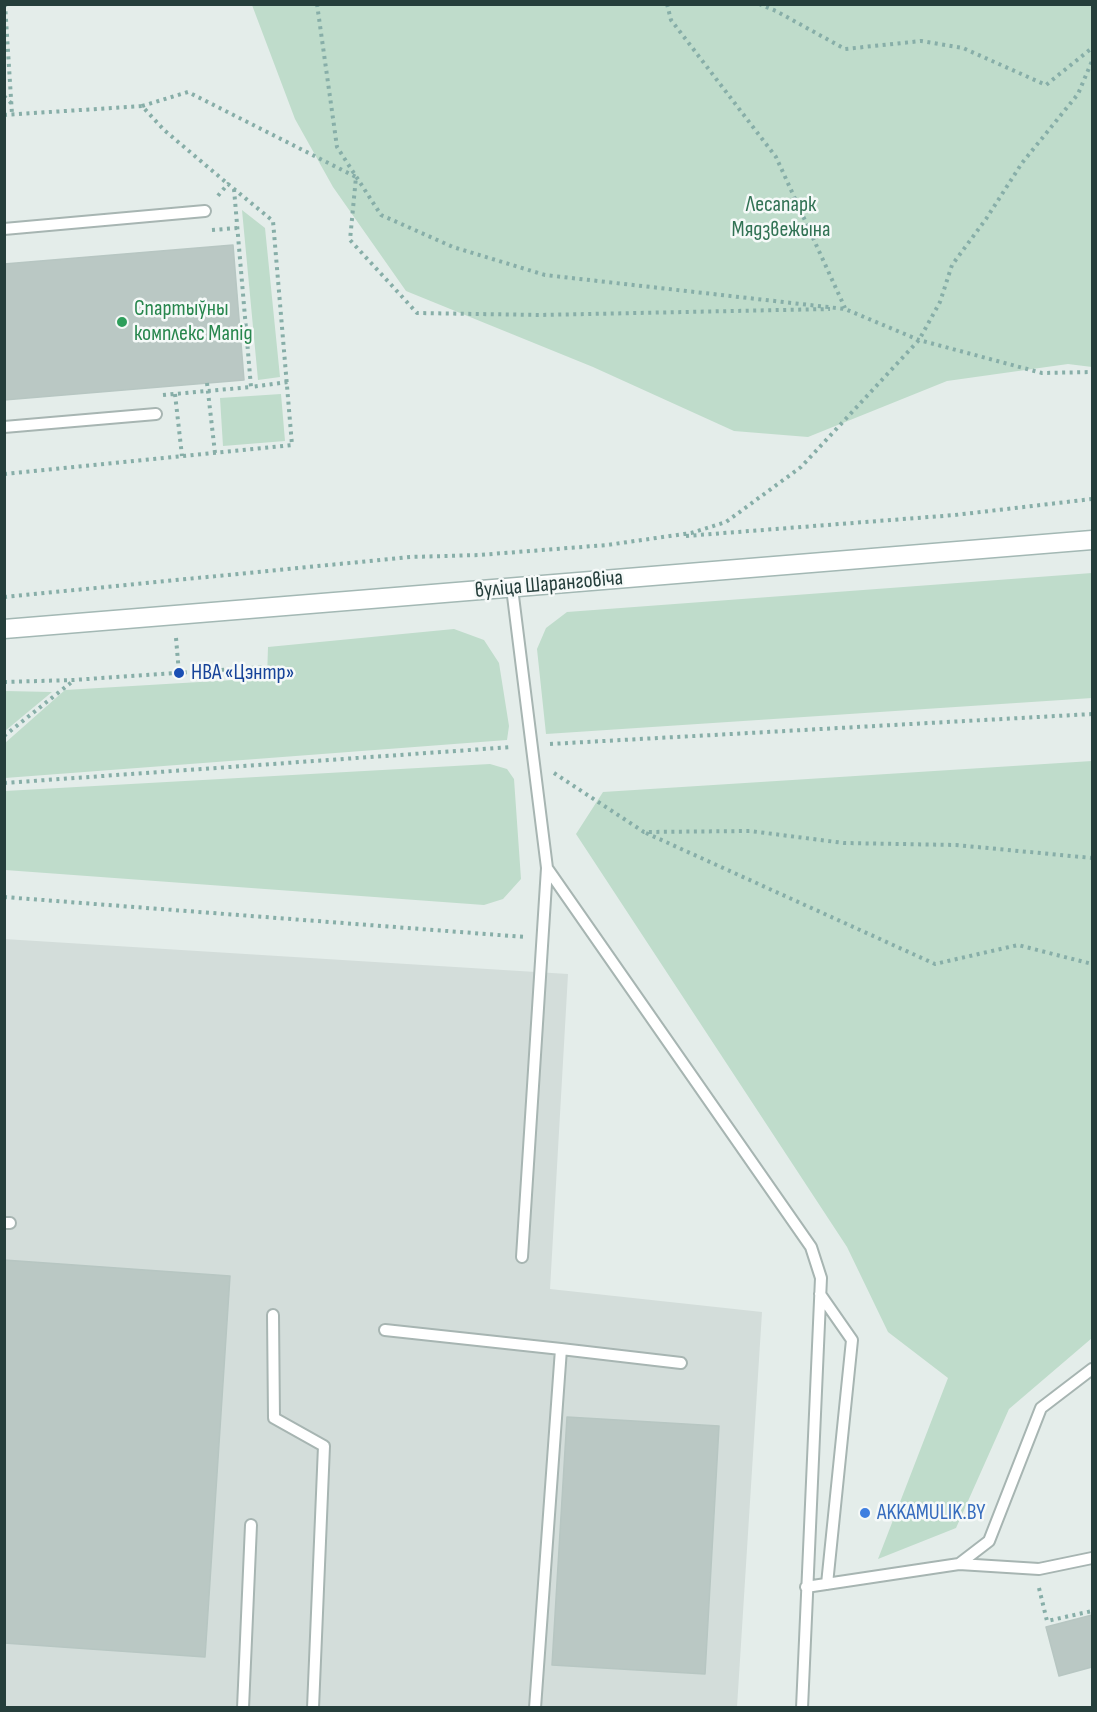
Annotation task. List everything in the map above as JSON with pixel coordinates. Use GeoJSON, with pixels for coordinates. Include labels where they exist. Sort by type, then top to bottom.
{"type":"FeatureCollection","features":[{"type":"Feature","properties":{"kind":"main road","name":"вуліца Шаранговіча"},"geometry":{"type":"LineString","coordinates":[[4,629],[1092,540]]}},
{"type":"Feature","properties":{"kind":"lane"},"geometry":{"type":"LineString","coordinates":[[4,229],[206,210]]}},
{"type":"Feature","properties":{"kind":"lane"},"geometry":{"type":"LineString","coordinates":[[4,427],[156,414]]}},
{"type":"Feature","properties":{"kind":"lane"},"geometry":{"type":"LineString","coordinates":[[512,588],[547,868],[522,1257]]}},
{"type":"Feature","properties":{"kind":"lane"},"geometry":{"type":"LineString","coordinates":[[547,868],[811,1247],[821,1278],[802,1707]]}},
{"type":"Feature","properties":{"kind":"lane"},"geometry":{"type":"LineString","coordinates":[[820,1294],[852,1340],[827,1584]]}},
{"type":"Feature","properties":{"kind":"lane"},"geometry":{"type":"LineString","coordinates":[[273,1315],[274,1418],[324,1446],[313,1707]]}},
{"type":"Feature","properties":{"kind":"lane"},"geometry":{"type":"LineString","coordinates":[[385,1330],[681,1363]]}},
{"type":"Feature","properties":{"kind":"lane"},"geometry":{"type":"LineString","coordinates":[[535,1707],[561,1349]]}},
{"type":"Feature","properties":{"kind":"lane"},"geometry":{"type":"LineString","coordinates":[[959,1564],[989,1541],[1041,1408],[1092,1369]]}},
{"type":"Feature","properties":{"kind":"lane"},"geometry":{"type":"LineString","coordinates":[[243,1707],[251,1525]]}},
{"type":"Feature","properties":{"kind":"lane"},"geometry":{"type":"LineString","coordinates":[[806,1587],[959,1564],[1034,1569],[1092,1558]]}},
{"type":"Feature","properties":{"kind":"path"},"geometry":{"type":"LineString","coordinates":[[5,4],[12,114]]}},
{"type":"Feature","properties":{"kind":"path"},"geometry":{"type":"LineString","coordinates":[[317,4],[337,147],[381,215],[453,248],[545,275],[845,309],[919,340],[1042,373],[1092,372]]}},
{"type":"Feature","properties":{"kind":"path"},"geometry":{"type":"LineString","coordinates":[[667,4],[671,20],[776,157],[845,309]]}},
{"type":"Feature","properties":{"kind":"path"},"geometry":{"type":"LineString","coordinates":[[759,4],[776,10],[845,49],[921,41],[963,48],[1046,85],[1092,48]]}},
{"type":"Feature","properties":{"kind":"path"},"geometry":{"type":"LineString","coordinates":[[667,537],[726,522],[801,467],[919,340],[940,302],[952,266],[1022,163],[1078,94],[1092,61]]}},
{"type":"Feature","properties":{"kind":"path"},"geometry":{"type":"LineString","coordinates":[[4,115],[142,106],[188,92],[356,177]]}},
{"type":"Feature","properties":{"kind":"path"},"geometry":{"type":"LineString","coordinates":[[4,96],[12,105]]}},
{"type":"Feature","properties":{"kind":"path"},"geometry":{"type":"LineString","coordinates":[[4,474],[292,445],[273,221],[164,130],[142,106]]}},
{"type":"Feature","properties":{"kind":"path"},"geometry":{"type":"LineString","coordinates":[[356,177],[350,240],[417,313],[540,315],[845,309]]}},
{"type":"Feature","properties":{"kind":"path"},"geometry":{"type":"LineString","coordinates":[[206,210],[228,184]]}},
{"type":"Feature","properties":{"kind":"path"},"geometry":{"type":"LineString","coordinates":[[234,188],[251,387],[288,382]]}},
{"type":"Feature","properties":{"kind":"path"},"geometry":{"type":"LineString","coordinates":[[207,383],[214,453]]}},
{"type":"Feature","properties":{"kind":"path"},"geometry":{"type":"LineString","coordinates":[[175,394],[182,456]]}},
{"type":"Feature","properties":{"kind":"path"},"geometry":{"type":"LineString","coordinates":[[4,597],[410,557],[491,554],[667,537],[819,527],[1092,499]]}},
{"type":"Feature","properties":{"kind":"path"},"geometry":{"type":"LineString","coordinates":[[174,614],[179,673]]}},
{"type":"Feature","properties":{"kind":"path"},"geometry":{"type":"LineString","coordinates":[[4,682],[74,680],[264,667]]}},
{"type":"Feature","properties":{"kind":"path"},"geometry":{"type":"LineString","coordinates":[[4,736],[74,680]]}},
{"type":"Feature","properties":{"kind":"path"},"geometry":{"type":"LineString","coordinates":[[534,759],[644,832],[935,964],[1018,945],[1092,964]]}},
{"type":"Feature","properties":{"kind":"path"},"geometry":{"type":"LineString","coordinates":[[644,832],[750,831],[844,843],[956,845],[1092,858]]}},
{"type":"Feature","properties":{"kind":"path"},"geometry":{"type":"LineString","coordinates":[[4,897],[541,938]]}},
{"type":"Feature","properties":{"kind":"path"},"geometry":{"type":"LineString","coordinates":[[1034,1569],[1047,1621],[1092,1611]]}},
{"type":"Feature","properties":{"kind":"shaded area"},"geometry":{"type":"Polygon","coordinates":[[[4,939],[568,974],[550,1289],[762,1312],[737,1707],[5,1707],[4,939]]]}},
{"type":"Feature","properties":{"kind":"green space","name":"Лесапарк Мядзвежына"},"geometry":{"type":"Polygon","coordinates":[[[252,5],[1092,5],[1092,367],[1068,364],[947,381],[808,437],[734,431],[593,367],[406,291],[333,187],[295,119],[252,5]]]}},
{"type":"Feature","properties":{"kind":"green space"},"geometry":{"type":"Polygon","coordinates":[[[242,210],[265,228],[280,377],[258,380],[242,210]]]}},
{"type":"Feature","properties":{"kind":"green space"},"geometry":{"type":"Polygon","coordinates":[[[281,394],[285,441],[223,446],[220,398],[281,394]]]}},
{"type":"Feature","properties":{"kind":"green space"},"geometry":{"type":"Polygon","coordinates":[[[1092,573],[1092,698],[546,734],[537,649],[546,628],[567,612],[1092,573]]]}},
{"type":"Feature","properties":{"kind":"green space"},"geometry":{"type":"Polygon","coordinates":[[[454,629],[484,640],[499,663],[509,726],[507,740],[5,778],[5,743],[65,690],[267,678],[268,647],[454,629]]]}},
{"type":"Feature","properties":{"kind":"green space"},"geometry":{"type":"Polygon","coordinates":[[[5,691],[52,692],[5,731],[5,691]]]}},
{"type":"Feature","properties":{"kind":"green space"},"geometry":{"type":"Polygon","coordinates":[[[1092,761],[1092,1338],[1009,1409],[956,1528],[878,1559],[948,1378],[888,1332],[847,1247],[576,834],[603,792],[1092,761]]]}},
{"type":"Feature","properties":{"kind":"green space"},"geometry":{"type":"Polygon","coordinates":[[[490,764],[507,769],[514,779],[521,879],[503,899],[484,905],[5,870],[5,791],[490,764]]]}},
{"type":"Feature","properties":{"kind":"building","name":"Спартыўны комплекс Мапід"},"geometry":{"type":"Polygon","coordinates":[[[233,245],[244,380],[4,400],[4,264],[233,245]]]}},
{"type":"Feature","properties":{"kind":"building"},"geometry":{"type":"Polygon","coordinates":[[[4,1260],[230,1276],[205,1657],[4,1643],[4,1260]]]}},
{"type":"Feature","properties":{"kind":"building"},"geometry":{"type":"Polygon","coordinates":[[[567,1417],[719,1426],[705,1674],[552,1665],[567,1417]]]}},
{"type":"Feature","properties":{"kind":"building"},"geometry":{"type":"Polygon","coordinates":[[[1092,1615],[1092,1667],[1059,1676],[1046,1627],[1092,1615]]]}},
{"type":"Feature","properties":{"kind":"place","name":"Спартыўны комплекс Мапід"},"geometry":{"type":"Point","coordinates":[122,322]}},
{"type":"Feature","properties":{"kind":"place","name":"НВА «Цэнтр»"},"geometry":{"type":"Point","coordinates":[179,673]}},
{"type":"Feature","properties":{"kind":"place","name":"AKKAMULIK.BY"},"geometry":{"type":"Point","coordinates":[865,1513]}}]}
